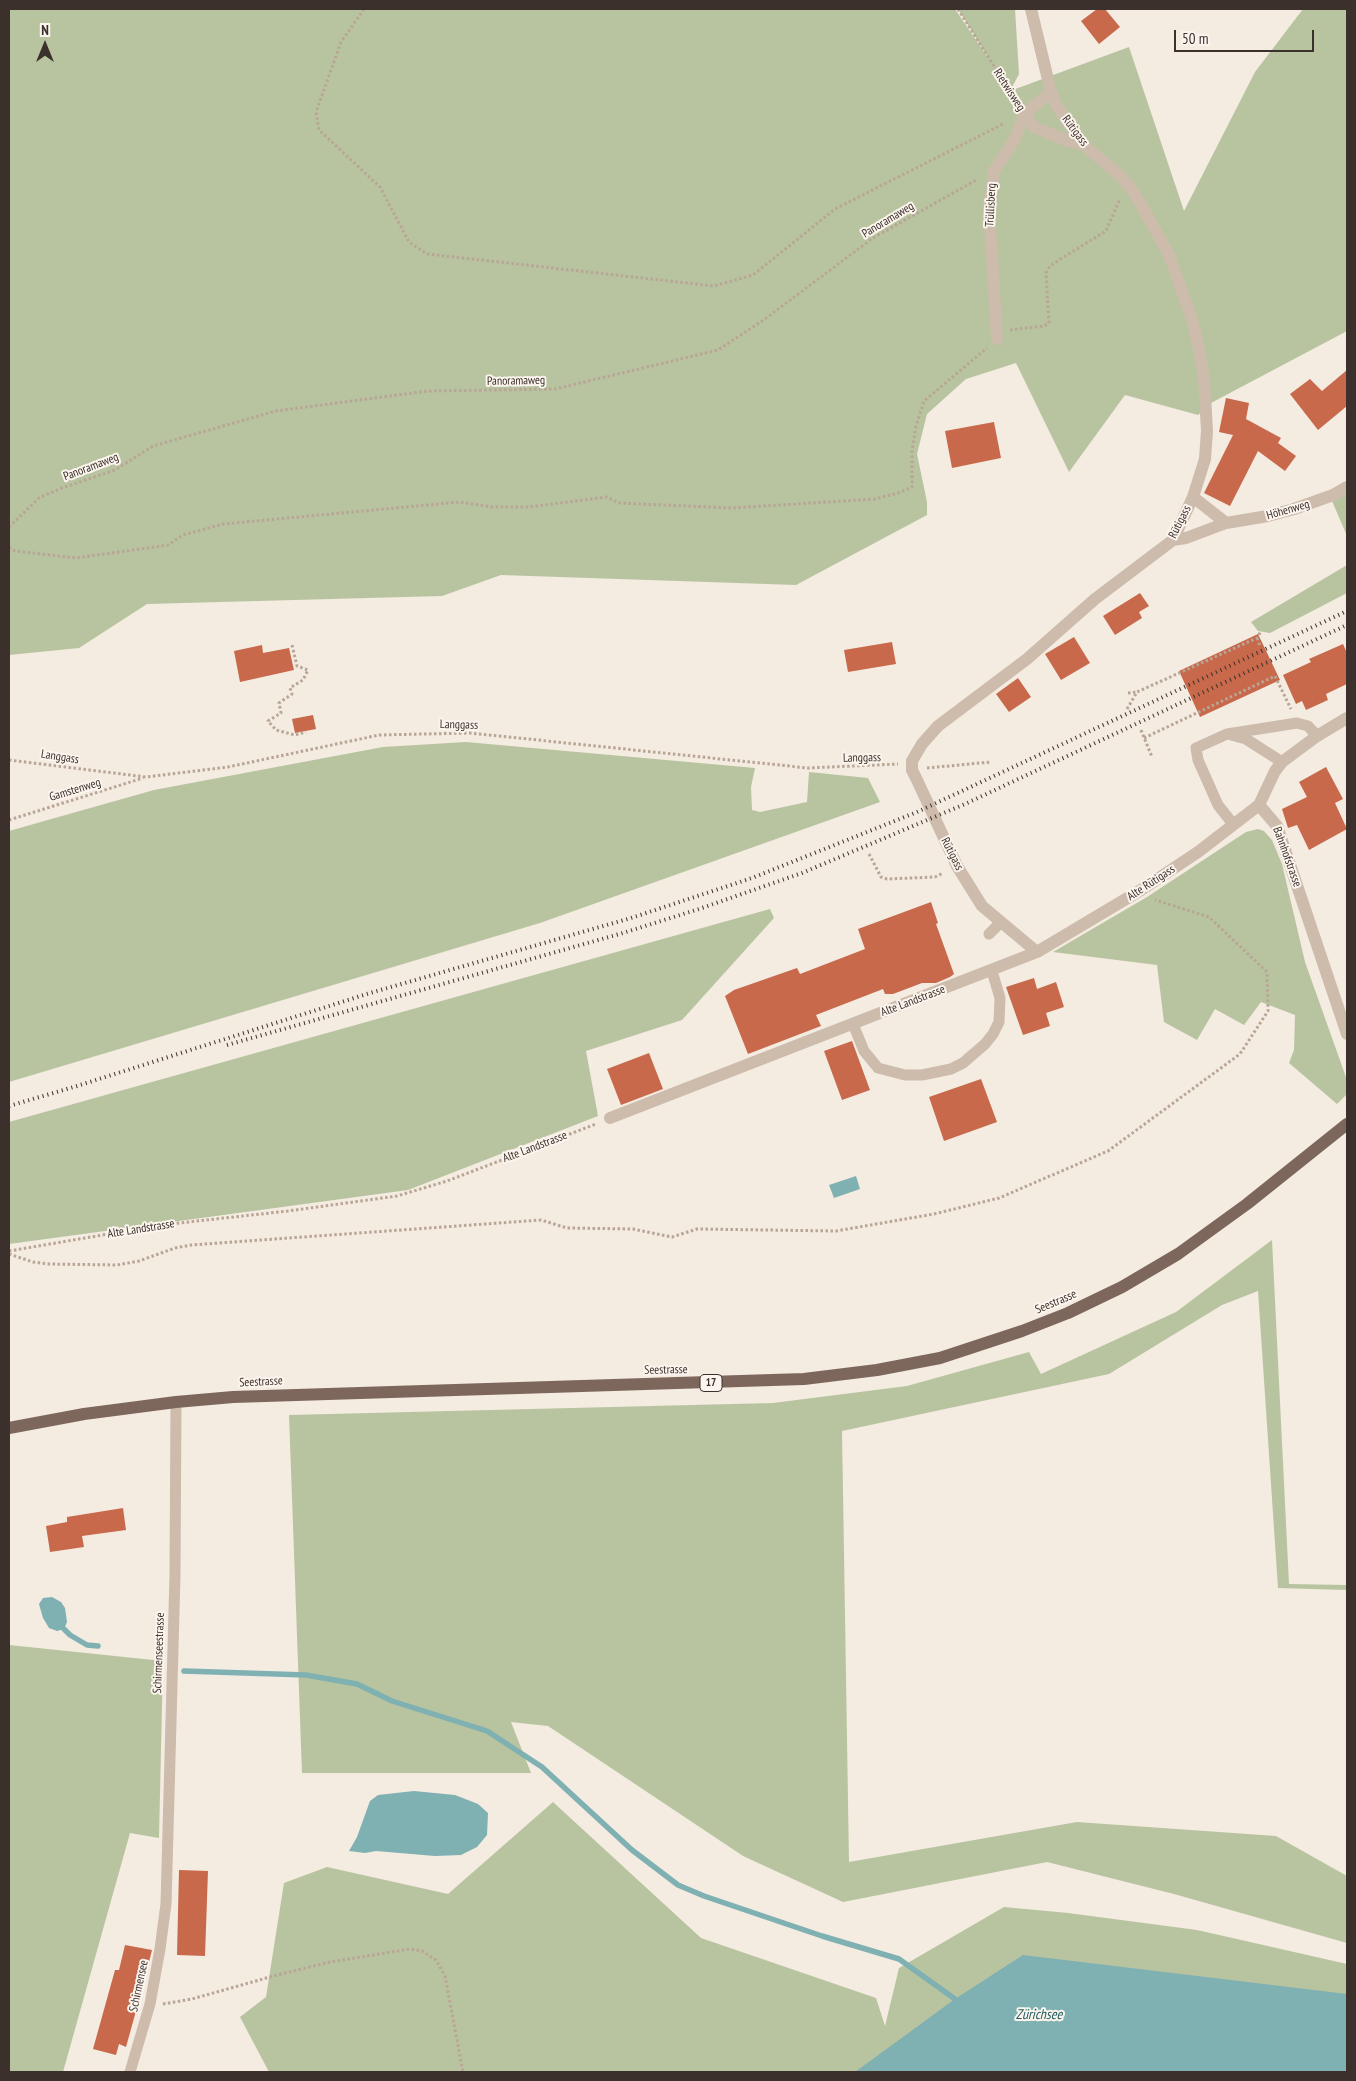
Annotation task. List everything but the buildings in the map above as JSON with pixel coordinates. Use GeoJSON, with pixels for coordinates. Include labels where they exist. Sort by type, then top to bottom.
{"type":"FeatureCollection","features":[{"type":"Feature","properties":{"kind":"main road","name":"Seestrasse"},"geometry":{"type":"LineString","coordinates":[[9,1428],[84,1414],[176,1402],[300,1394],[804,1379],[876,1370],[940,1358],[1022,1331],[1068,1313],[1122,1287],[1178,1254],[1247,1204],[1347,1124]]}},
{"type":"Feature","properties":{"kind":"street","name":"Rütigass"},"geometry":{"type":"LineString","coordinates":[[1031,9],[1051,92],[1057,106],[1082,144],[1117,173],[1130,188],[1144,208],[1169,255],[1192,319],[1199,349],[1204,378],[1207,431],[1205,459],[1193,497],[1173,540],[1095,599],[1027,659],[938,726],[922,744],[912,761],[912,770],[953,857],[982,906],[1037,952]]}},
{"type":"Feature","properties":{"kind":"street","name":"Trüllisberg"},"geometry":{"type":"LineString","coordinates":[[998,339],[989,208],[994,171],[1015,138],[1025,113],[1051,92]]}},
{"type":"Feature","properties":{"kind":"street","name":"Rietwisweg"},"geometry":{"type":"LineString","coordinates":[[1025,113],[1034,127],[1068,141],[1082,144]]}},
{"type":"Feature","properties":{"kind":"street","name":"Höhenweg"},"geometry":{"type":"LineString","coordinates":[[1173,540],[1186,538],[1226,523],[1268,516],[1294,509],[1333,495],[1347,487]]}},
{"type":"Feature","properties":{"kind":"street"},"geometry":{"type":"LineString","coordinates":[[1193,497],[1226,523]]}},
{"type":"Feature","properties":{"kind":"street"},"geometry":{"type":"LineString","coordinates":[[1259,805],[1275,771],[1282,762],[1317,736],[1347,718]]}},
{"type":"Feature","properties":{"kind":"street","name":"Alte Rütigass"},"geometry":{"type":"LineString","coordinates":[[1037,952],[1141,890],[1198,852],[1259,805]]}},
{"type":"Feature","properties":{"kind":"street","name":"Bahnhofstrasse"},"geometry":{"type":"LineString","coordinates":[[1259,805],[1277,826],[1347,1034]]}},
{"type":"Feature","properties":{"kind":"street","name":"Alte Landstrasse"},"geometry":{"type":"LineString","coordinates":[[610,1118],[1037,952]]}},
{"type":"Feature","properties":{"kind":"lane"},"geometry":{"type":"LineString","coordinates":[[1233,824],[1218,805],[1198,760],[1196,748],[1227,734],[1297,723],[1308,726],[1317,736]]}},
{"type":"Feature","properties":{"kind":"lane"},"geometry":{"type":"LineString","coordinates":[[1227,734],[1246,739],[1282,762]]}},
{"type":"Feature","properties":{"kind":"lane"},"geometry":{"type":"LineString","coordinates":[[989,934],[1000,923]]}},
{"type":"Feature","properties":{"kind":"lane"},"geometry":{"type":"LineString","coordinates":[[853,1024],[864,1051],[878,1068],[905,1075],[922,1075],[952,1068],[963,1063],[985,1044],[993,1034],[998,1022],[1000,998],[992,971]]}},
{"type":"Feature","properties":{"kind":"lane","name":"Schirmenseestrasse"},"geometry":{"type":"LineString","coordinates":[[166,1904],[176,1575],[176,1402]]}},
{"type":"Feature","properties":{"kind":"lane","name":"Schirmensee"},"geometry":{"type":"LineString","coordinates":[[130,2072],[150,2004],[166,1904]]}},
{"type":"Feature","properties":{"kind":"path"},"geometry":{"type":"LineString","coordinates":[[364,9],[340,42],[316,112],[319,130],[380,187],[409,242],[427,254],[714,286],[753,275],[835,209],[1025,113]]}},
{"type":"Feature","properties":{"kind":"path","name":"Rietwisweg"},"geometry":{"type":"LineString","coordinates":[[958,9],[1025,113]]}},
{"type":"Feature","properties":{"kind":"path","name":"Panoramaweg"},"geometry":{"type":"LineString","coordinates":[[9,527],[39,498],[115,470],[153,446],[276,412],[428,391],[555,389],[718,350],[764,319],[873,238],[994,171]]}},
{"type":"Feature","properties":{"kind":"path"},"geometry":{"type":"LineString","coordinates":[[9,548],[16,551],[76,558],[168,544],[183,535],[223,524],[460,502],[492,507],[529,507],[607,496],[618,503],[732,508],[875,499],[898,493],[912,487],[912,451],[916,426],[924,401],[1009,330],[1044,326],[1049,323],[1046,273],[1050,266],[1106,231],[1120,198],[1130,188]]}},
{"type":"Feature","properties":{"kind":"path"},"geometry":{"type":"LineString","coordinates":[[1128,693],[1137,692],[1257,638],[1261,631]]}},
{"type":"Feature","properties":{"kind":"path"},"geometry":{"type":"LineString","coordinates":[[1257,638],[1260,646]]}},
{"type":"Feature","properties":{"kind":"path"},"geometry":{"type":"LineString","coordinates":[[292,645],[297,666],[308,670],[303,680],[290,688],[292,694],[279,703],[281,713],[268,720],[276,730],[295,735],[306,732]]}},
{"type":"Feature","properties":{"kind":"path"},"geometry":{"type":"LineString","coordinates":[[1144,738],[1276,676],[1297,723]]}},
{"type":"Feature","properties":{"kind":"path"},"geometry":{"type":"LineString","coordinates":[[1127,709],[1137,692]]}},
{"type":"Feature","properties":{"kind":"path"},"geometry":{"type":"LineString","coordinates":[[1141,730],[1152,757]]}},
{"type":"Feature","properties":{"kind":"path","name":"Langgass"},"geometry":{"type":"LineString","coordinates":[[9,760],[146,777],[228,767],[379,735],[470,733],[808,768],[894,766],[912,761]]}},
{"type":"Feature","properties":{"kind":"path"},"geometry":{"type":"LineString","coordinates":[[924,768],[991,762]]}},
{"type":"Feature","properties":{"kind":"path","name":"Gamstenweg"},"geometry":{"type":"LineString","coordinates":[[9,820],[146,777]]}},
{"type":"Feature","properties":{"kind":"path"},"geometry":{"type":"LineString","coordinates":[[869,854],[881,877],[886,880],[935,877],[947,871]]}},
{"type":"Feature","properties":{"kind":"path"},"geometry":{"type":"LineString","coordinates":[[9,1252],[33,1262],[117,1266],[191,1245],[541,1220],[567,1228],[632,1229],[672,1237],[697,1229],[836,1232],[934,1214],[999,1198],[1108,1151],[1240,1054],[1268,1011],[1267,972],[1209,917],[1147,897]]}},
{"type":"Feature","properties":{"kind":"path","name":"Alte Landstrasse"},"geometry":{"type":"LineString","coordinates":[[9,1252],[161,1225],[288,1211],[397,1196],[447,1181],[610,1118]]}},
{"type":"Feature","properties":{"kind":"path"},"geometry":{"type":"LineString","coordinates":[[150,2004],[192,2000],[277,1974],[330,1962],[402,1950],[422,1951],[436,1960],[445,1976],[463,2072]]}},
{"type":"Feature","properties":{"kind":"green space"},"geometry":{"type":"Polygon","coordinates":[[[9,9],[955,9],[991,62],[958,9],[1015,9],[1019,74],[1010,91],[1129,47],[1184,211],[1255,72],[1303,9],[1347,9],[1347,331],[1211,403],[1198,415],[1125,395],[1069,472],[1016,363],[966,379],[927,414],[917,454],[927,502],[927,515],[796,585],[501,575],[442,596],[147,604],[79,648],[9,655],[9,9]]]}},
{"type":"Feature","properties":{"kind":"green space"},"geometry":{"type":"Polygon","coordinates":[[[1347,492],[1347,536],[1332,501],[1347,492]]]}},
{"type":"Feature","properties":{"kind":"green space"},"geometry":{"type":"Polygon","coordinates":[[[1347,565],[1347,593],[1270,633],[1258,631],[1251,622],[1347,565]]]}},
{"type":"Feature","properties":{"kind":"green space"},"geometry":{"type":"Polygon","coordinates":[[[466,742],[755,768],[751,787],[752,810],[760,812],[807,802],[809,772],[868,778],[880,802],[540,923],[9,1082],[9,831],[154,790],[383,747],[466,742]]]}},
{"type":"Feature","properties":{"kind":"green space"},"geometry":{"type":"Polygon","coordinates":[[[1258,829],[1264,831],[1272,840],[1282,864],[1305,962],[1347,1080],[1347,1094],[1337,1104],[1289,1063],[1294,1050],[1295,1015],[1261,1002],[1244,1025],[1215,1009],[1197,1040],[1164,1022],[1157,965],[1053,952],[1147,897],[1246,832],[1258,829]]]}},
{"type":"Feature","properties":{"kind":"green space"},"geometry":{"type":"Polygon","coordinates":[[[770,909],[774,918],[682,1020],[586,1051],[598,1116],[408,1190],[9,1244],[9,1122],[770,909]]]}},
{"type":"Feature","properties":{"kind":"green space"},"geometry":{"type":"Polygon","coordinates":[[[1272,1240],[1289,1584],[1347,1585],[1347,1590],[1278,1588],[1258,1291],[1222,1305],[1109,1374],[842,1431],[849,1862],[1077,1822],[1276,1836],[1347,1876],[1347,1943],[1174,1894],[1047,1862],[843,1902],[743,1856],[548,1726],[511,1722],[531,1773],[302,1773],[289,1415],[773,1403],[907,1386],[1029,1352],[1041,1374],[1176,1312],[1272,1240]]]}},
{"type":"Feature","properties":{"kind":"green space"},"geometry":{"type":"Polygon","coordinates":[[[9,1645],[163,1661],[159,1838],[130,1833],[63,2072],[9,2072],[9,1645]]]}},
{"type":"Feature","properties":{"kind":"green space"},"geometry":{"type":"Polygon","coordinates":[[[553,1802],[701,1938],[876,1998],[885,2026],[899,1968],[1004,1907],[1068,1913],[1197,1930],[1347,1964],[1347,2032],[906,2072],[269,2072],[240,2017],[266,1997],[284,1883],[327,1867],[448,1894],[553,1802]]]}},
{"type":"Feature","properties":{"kind":"water"},"geometry":{"type":"Polygon","coordinates":[[[856,1176],[860,1189],[834,1198],[829,1185],[856,1176]]]}},
{"type":"Feature","properties":{"kind":"water"},"geometry":{"type":"Polygon","coordinates":[[[52,1597],[61,1602],[65,1608],[67,1622],[64,1629],[57,1631],[49,1628],[43,1618],[39,1604],[43,1598],[52,1597]]]}},
{"type":"Feature","properties":{"kind":"water"},"geometry":{"type":"Polygon","coordinates":[[[414,1791],[455,1795],[478,1804],[488,1813],[487,1835],[477,1847],[461,1855],[435,1856],[376,1851],[365,1853],[349,1851],[357,1837],[370,1801],[378,1795],[414,1791]]]}},
{"type":"Feature","properties":{"kind":"water","name":"Zürichsee"},"geometry":{"type":"Polygon","coordinates":[[[1023,1955],[1347,1994],[1347,2072],[855,2072],[955,1999],[1023,1955]]]}},
{"type":"Feature","properties":{"kind":"waterway"},"geometry":{"type":"LineString","coordinates":[[64,1629],[87,1645],[98,1646]]}},
{"type":"Feature","properties":{"kind":"waterway"},"geometry":{"type":"LineString","coordinates":[[184,1671],[306,1675],[357,1684],[392,1701],[487,1731],[542,1767],[632,1850],[678,1885],[704,1896],[822,1936],[899,1959],[955,1999]]}},
{"type":"Feature","properties":{"kind":"railway"},"geometry":{"type":"LineString","coordinates":[[9,1106],[370,993],[631,918],[752,878],[917,812],[1347,611]]}},
{"type":"Feature","properties":{"kind":"railway"},"geometry":{"type":"LineString","coordinates":[[227,1045],[623,933],[802,873],[965,804],[1347,625]]}}]}
